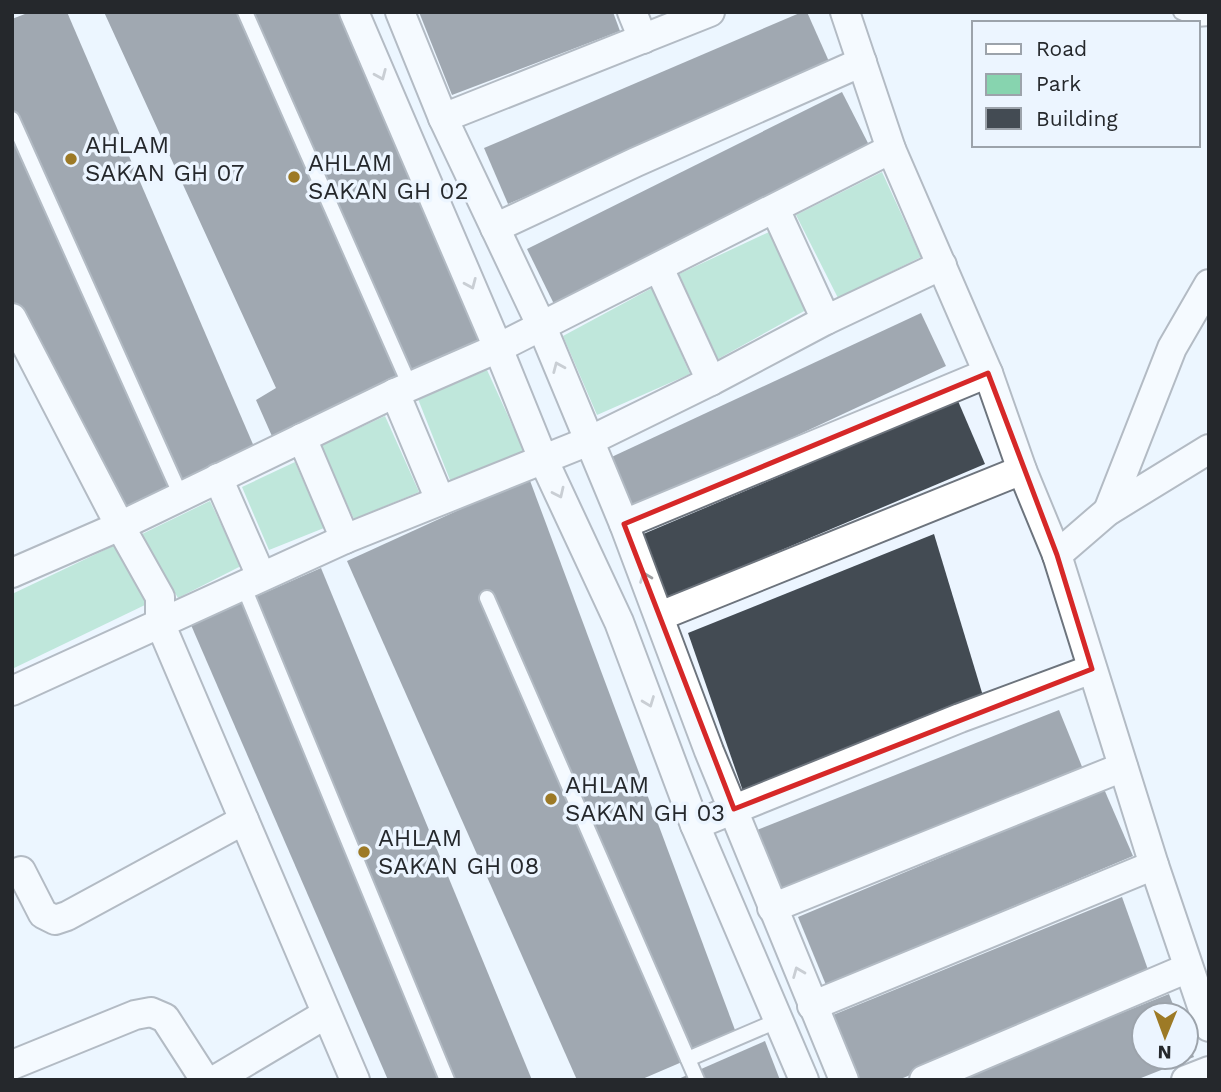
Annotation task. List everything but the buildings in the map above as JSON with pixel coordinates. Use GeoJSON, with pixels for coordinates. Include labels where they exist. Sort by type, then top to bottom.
{"type":"FeatureCollection","features":[{"type":"Feature","properties":{"kind":"street"},"geometry":{"type":"LineString","coordinates":[[354,12],[543,459],[619,622],[695,825],[804,1080]]}},
{"type":"Feature","properties":{"kind":"street"},"geometry":{"type":"LineString","coordinates":[[400,12],[443,118],[542,327],[624,524],[709,751],[844,1080]]}},
{"type":"Feature","properties":{"kind":"street"},"geometry":{"type":"LineString","coordinates":[[632,12],[643,39]]}},
{"type":"Feature","properties":{"kind":"street"},"geometry":{"type":"LineString","coordinates":[[443,118],[710,12]]}},
{"type":"Feature","properties":{"kind":"street"},"geometry":{"type":"LineString","coordinates":[[845,12],[891,149],[988,373],[1057,555],[1154,865],[1209,1027]]}},
{"type":"Feature","properties":{"kind":"street"},"geometry":{"type":"LineString","coordinates":[[495,228],[862,62]]}},
{"type":"Feature","properties":{"kind":"street"},"geometry":{"type":"LineString","coordinates":[[12,573],[120,526],[402,390],[542,327],[891,149]]}},
{"type":"Feature","properties":{"kind":"street"},"geometry":{"type":"LineString","coordinates":[[775,209],[826,320]]}},
{"type":"Feature","properties":{"kind":"street"},"geometry":{"type":"LineString","coordinates":[[12,691],[345,539],[589,441],[826,320],[942,265]]}},
{"type":"Feature","properties":{"kind":"street"},"geometry":{"type":"LineString","coordinates":[[659,268],[711,381]]}},
{"type":"Feature","properties":{"kind":"street"},"geometry":{"type":"LineString","coordinates":[[1108,511],[1172,348],[1209,284]]}},
{"type":"Feature","properties":{"kind":"street"},"geometry":{"type":"LineString","coordinates":[[12,318],[160,597],[160,624],[355,1080]]}},
{"type":"Feature","properties":{"kind":"street"},"geometry":{"type":"LineString","coordinates":[[624,524],[988,373]]}},
{"type":"Feature","properties":{"kind":"street"},"geometry":{"type":"LineString","coordinates":[[402,390],[440,500]]}},
{"type":"Feature","properties":{"kind":"street"},"geometry":{"type":"LineString","coordinates":[[302,438],[345,539]]}},
{"type":"Feature","properties":{"kind":"street"},"geometry":{"type":"LineString","coordinates":[[1057,555],[1108,511],[1209,449]]}},
{"type":"Feature","properties":{"kind":"street"},"geometry":{"type":"LineString","coordinates":[[660,616],[1023,470]]}},
{"type":"Feature","properties":{"kind":"street"},"geometry":{"type":"LineString","coordinates":[[218,478],[252,580]]}},
{"type":"Feature","properties":{"kind":"street"},"geometry":{"type":"LineString","coordinates":[[695,825],[1092,668]]}},
{"type":"Feature","properties":{"kind":"street"},"geometry":{"type":"LineString","coordinates":[[772,908],[1123,766]]}},
{"type":"Feature","properties":{"kind":"street"},"geometry":{"type":"LineString","coordinates":[[21,871],[43,914],[55,920],[244,820]]}},
{"type":"Feature","properties":{"kind":"street"},"geometry":{"type":"LineString","coordinates":[[812,1006],[1154,865]]}},
{"type":"Feature","properties":{"kind":"street"},"geometry":{"type":"LineString","coordinates":[[924,1080],[1188,968]]}},
{"type":"Feature","properties":{"kind":"street"},"geometry":{"type":"LineString","coordinates":[[12,1065],[151,1012],[165,1018],[205,1080]]}},
{"type":"Feature","properties":{"kind":"street"},"geometry":{"type":"LineString","coordinates":[[215,1080],[326,1014]]}},
{"type":"Feature","properties":{"kind":"street"},"geometry":{"type":"LineString","coordinates":[[1186,1080],[1209,1071]]}},
{"type":"Feature","properties":{"kind":"lane"},"geometry":{"type":"LineString","coordinates":[[245,12],[402,390]]}},
{"type":"Feature","properties":{"kind":"lane"},"geometry":{"type":"LineString","coordinates":[[1181,12],[1196,19],[1209,18]]}},
{"type":"Feature","properties":{"kind":"lane"},"geometry":{"type":"LineString","coordinates":[[12,119],[181,496]]}},
{"type":"Feature","properties":{"kind":"lane"},"geometry":{"type":"LineString","coordinates":[[252,580],[447,1080]]}},
{"type":"Feature","properties":{"kind":"lane"},"geometry":{"type":"LineString","coordinates":[[487,598],[697,1080]]}},
{"type":"Feature","properties":{"kind":"lane"},"geometry":{"type":"LineString","coordinates":[[688,1059],[779,1020]]}},
{"type":"Feature","properties":{"kind":"highlighted area"},"geometry":{"type":"Polygon","coordinates":[[[988,373],[1057,555],[1092,669],[734,809],[624,524],[988,373]]]}},
{"type":"Feature","properties":{"kind":"green space"},"geometry":{"type":"Polygon","coordinates":[[[882,172],[921,257],[838,298],[796,215],[882,172]]]}},
{"type":"Feature","properties":{"kind":"green space"},"geometry":{"type":"Polygon","coordinates":[[[769,232],[806,310],[718,359],[679,274],[769,232]]]}},
{"type":"Feature","properties":{"kind":"green space"},"geometry":{"type":"Polygon","coordinates":[[[652,288],[690,374],[597,415],[563,336],[652,288]]]}},
{"type":"Feature","properties":{"kind":"green space"},"geometry":{"type":"Polygon","coordinates":[[[487,370],[524,451],[450,480],[418,399],[487,370]]]}},
{"type":"Feature","properties":{"kind":"green space"},"geometry":{"type":"Polygon","coordinates":[[[385,416],[419,492],[354,519],[320,446],[385,416]]]}},
{"type":"Feature","properties":{"kind":"green space"},"geometry":{"type":"Polygon","coordinates":[[[295,462],[324,528],[269,550],[242,487],[295,462]]]}},
{"type":"Feature","properties":{"kind":"green space"},"geometry":{"type":"Polygon","coordinates":[[[210,501],[241,566],[178,598],[140,535],[210,501]]]}},
{"type":"Feature","properties":{"kind":"green space"},"geometry":{"type":"Polygon","coordinates":[[[115,545],[147,604],[12,669],[12,594],[115,545]]]}},
{"type":"Feature","properties":{"kind":"place","name":"AHLAM SAKAN GH 07"},"geometry":{"type":"Point","coordinates":[71,159]}},
{"type":"Feature","properties":{"kind":"place","name":"AHLAM SAKAN GH 02"},"geometry":{"type":"Point","coordinates":[294,177]}},
{"type":"Feature","properties":{"kind":"place","name":"AHLAM SAKAN GH 03"},"geometry":{"type":"Point","coordinates":[551,799]}},
{"type":"Feature","properties":{"kind":"place","name":"AHLAM SAKAN GH 08"},"geometry":{"type":"Point","coordinates":[364,852]}}]}
